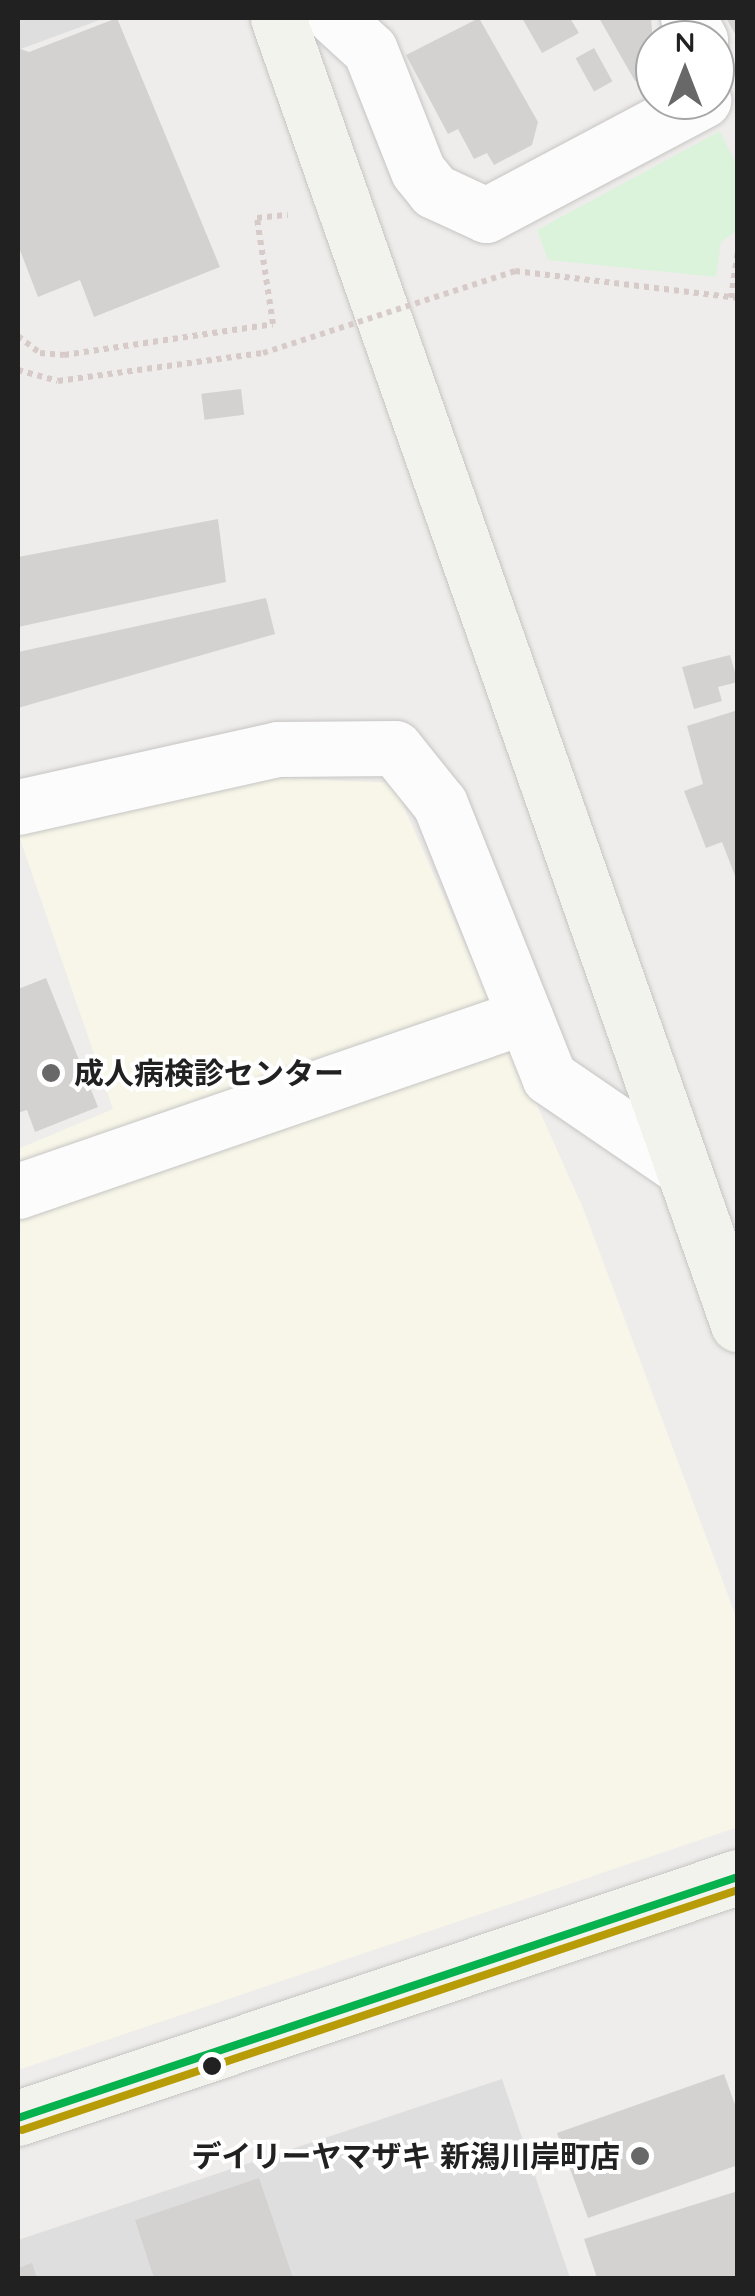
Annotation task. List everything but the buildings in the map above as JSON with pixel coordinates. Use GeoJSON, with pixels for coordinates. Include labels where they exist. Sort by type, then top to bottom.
{"type":"FeatureCollection","features":[{"type":"Feature","properties":{"kind":"street"},"geometry":{"type":"LineString","coordinates":[[336,18],[352,23],[370,50],[418,171],[434,191],[486,215],[665,120]]}},
{"type":"Feature","properties":{"kind":"street"},"geometry":{"type":"LineString","coordinates":[[289,19],[340,196],[738,1324]]}},
{"type":"Feature","properties":{"kind":"street"},"geometry":{"type":"LineString","coordinates":[[18,807],[278,750],[395,748],[440,804],[550,1077],[681,1167]]}},
{"type":"Feature","properties":{"kind":"street"},"geometry":{"type":"LineString","coordinates":[[18,1191],[525,1016]]}},
{"type":"Feature","properties":{"kind":"street"},"geometry":{"type":"LineString","coordinates":[[18,2118],[738,1877]]}},
{"type":"Feature","properties":{"kind":"path"},"geometry":{"type":"LineString","coordinates":[[18,336],[40,354],[64,355],[273,324],[257,218],[340,196]]}},
{"type":"Feature","properties":{"kind":"path"},"geometry":{"type":"LineString","coordinates":[[18,370],[58,381],[263,354],[515,271],[734,298],[738,250]]}},
{"type":"Feature","properties":{"kind":"shaded area"},"geometry":{"type":"Polygon","coordinates":[[[18,18],[105,18],[18,50],[18,18]]]}},
{"type":"Feature","properties":{"kind":"shaded area"},"geometry":{"type":"Polygon","coordinates":[[[267,777],[393,783],[583,1208],[737,1619],[738,1827],[18,2070],[18,1149],[113,1109],[18,833],[267,777]]]}},
{"type":"Feature","properties":{"kind":"shaded area"},"geometry":{"type":"Polygon","coordinates":[[[502,2079],[570,2278],[18,2278],[18,2240],[502,2079]]]}},
{"type":"Feature","properties":{"kind":"green space"},"geometry":{"type":"Polygon","coordinates":[[[720,131],[737,166],[738,230],[721,242],[716,277],[548,260],[537,230],[720,131]]]}},
{"type":"Feature","properties":{"kind":"transit line"},"geometry":{"type":"LineString","coordinates":[[18,2118],[738,1877]]}},
{"type":"Feature","properties":{"kind":"transit line"},"geometry":{"type":"LineString","coordinates":[[22,2130],[738,1890]]}},
{"type":"Feature","properties":{"kind":"place","name":"成人病検診センター"},"geometry":{"type":"Point","coordinates":[51,1073]}},
{"type":"Feature","properties":{"kind":"place","name":"デイリーヤマザキ 新潟川岸町店"},"geometry":{"type":"Point","coordinates":[640,2156]}}]}
